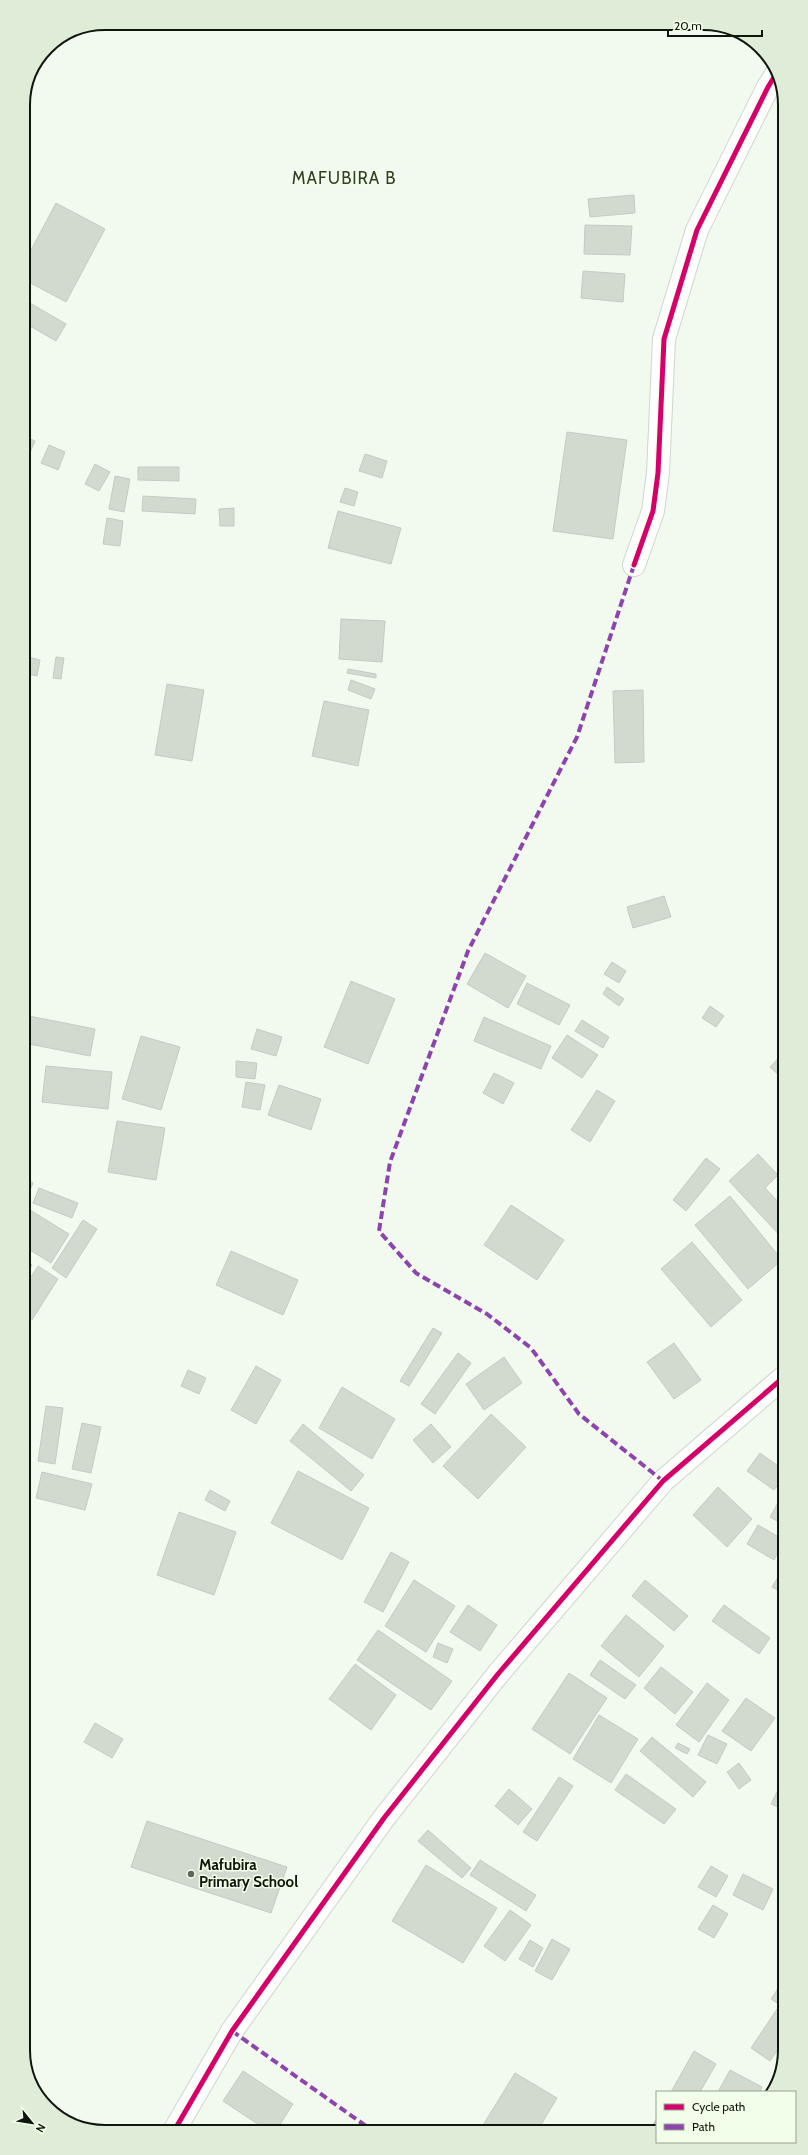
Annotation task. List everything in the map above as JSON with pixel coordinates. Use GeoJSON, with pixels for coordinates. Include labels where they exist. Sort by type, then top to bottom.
{"type":"FeatureCollection","features":[{"type":"Feature","properties":{"kind":"street"},"geometry":{"type":"LineString","coordinates":[[634,565],[653,511],[658,473],[664,339],[697,230],[773,79]]}},
{"type":"Feature","properties":{"kind":"street"},"geometry":{"type":"LineString","coordinates":[[178,2125],[237,2025],[384,1818],[498,1674],[663,1481],[778,1382]]}},
{"type":"Feature","properties":{"kind":"building"},"geometry":{"type":"Polygon","coordinates":[[[634,195],[635,213],[590,217],[588,199],[634,195]]]}},
{"type":"Feature","properties":{"kind":"building"},"geometry":{"type":"Polygon","coordinates":[[[56,203],[105,229],[66,302],[30,283],[30,252],[56,203]]]}},
{"type":"Feature","properties":{"kind":"building"},"geometry":{"type":"Polygon","coordinates":[[[585,225],[632,226],[630,255],[584,254],[585,225]]]}},
{"type":"Feature","properties":{"kind":"building"},"geometry":{"type":"Polygon","coordinates":[[[583,271],[625,274],[623,302],[581,298],[583,271]]]}},
{"type":"Feature","properties":{"kind":"building"},"geometry":{"type":"Polygon","coordinates":[[[30,303],[66,324],[56,341],[30,326],[30,303]]]}},
{"type":"Feature","properties":{"kind":"building"},"geometry":{"type":"Polygon","coordinates":[[[567,432],[627,440],[613,539],[553,531],[567,432]]]}},
{"type":"Feature","properties":{"kind":"building"},"geometry":{"type":"Polygon","coordinates":[[[30,439],[35,441],[30,452],[30,439]]]}},
{"type":"Feature","properties":{"kind":"building"},"geometry":{"type":"Polygon","coordinates":[[[49,445],[65,452],[58,470],[41,463],[49,445]]]}},
{"type":"Feature","properties":{"kind":"building"},"geometry":{"type":"Polygon","coordinates":[[[365,454],[387,461],[382,478],[359,471],[365,454]]]}},
{"type":"Feature","properties":{"kind":"building"},"geometry":{"type":"Polygon","coordinates":[[[95,464],[110,472],[99,491],[85,484],[95,464]]]}},
{"type":"Feature","properties":{"kind":"building"},"geometry":{"type":"Polygon","coordinates":[[[138,467],[179,467],[179,481],[138,480],[138,467]]]}},
{"type":"Feature","properties":{"kind":"building"},"geometry":{"type":"Polygon","coordinates":[[[115,476],[130,479],[124,512],[109,509],[115,476]]]}},
{"type":"Feature","properties":{"kind":"building"},"geometry":{"type":"Polygon","coordinates":[[[345,488],[358,492],[354,506],[340,502],[345,488]]]}},
{"type":"Feature","properties":{"kind":"building"},"geometry":{"type":"Polygon","coordinates":[[[143,496],[196,499],[195,514],[142,511],[143,496]]]}},
{"type":"Feature","properties":{"kind":"building"},"geometry":{"type":"Polygon","coordinates":[[[234,508],[234,526],[220,526],[219,509],[234,508]]]}},
{"type":"Feature","properties":{"kind":"building"},"geometry":{"type":"Polygon","coordinates":[[[338,511],[401,528],[391,564],[328,548],[338,511]]]}},
{"type":"Feature","properties":{"kind":"building"},"geometry":{"type":"Polygon","coordinates":[[[107,518],[123,521],[120,546],[103,544],[107,518]]]}},
{"type":"Feature","properties":{"kind":"building"},"geometry":{"type":"Polygon","coordinates":[[[341,619],[385,621],[382,662],[339,659],[341,619]]]}},
{"type":"Feature","properties":{"kind":"building"},"geometry":{"type":"Polygon","coordinates":[[[56,657],[64,658],[61,679],[53,678],[56,657]]]}},
{"type":"Feature","properties":{"kind":"building"},"geometry":{"type":"Polygon","coordinates":[[[30,658],[40,660],[37,676],[30,674],[30,658]]]}},
{"type":"Feature","properties":{"kind":"building"},"geometry":{"type":"Polygon","coordinates":[[[348,669],[376,674],[376,678],[347,673],[348,669]]]}},
{"type":"Feature","properties":{"kind":"building"},"geometry":{"type":"Polygon","coordinates":[[[351,680],[375,689],[371,699],[348,690],[351,680]]]}},
{"type":"Feature","properties":{"kind":"building"},"geometry":{"type":"Polygon","coordinates":[[[167,684],[204,690],[192,761],[155,755],[167,684]]]}},
{"type":"Feature","properties":{"kind":"building"},"geometry":{"type":"Polygon","coordinates":[[[643,690],[644,762],[615,763],[613,691],[643,690]]]}},
{"type":"Feature","properties":{"kind":"building"},"geometry":{"type":"Polygon","coordinates":[[[324,701],[369,710],[358,766],[312,756],[324,701]]]}},
{"type":"Feature","properties":{"kind":"building"},"geometry":{"type":"Polygon","coordinates":[[[664,896],[671,917],[633,928],[627,907],[664,896]]]}},
{"type":"Feature","properties":{"kind":"building"},"geometry":{"type":"Polygon","coordinates":[[[485,953],[526,976],[508,1008],[467,984],[485,953]]]}},
{"type":"Feature","properties":{"kind":"building"},"geometry":{"type":"Polygon","coordinates":[[[612,962],[626,971],[619,983],[604,974],[612,962]]]}},
{"type":"Feature","properties":{"kind":"building"},"geometry":{"type":"Polygon","coordinates":[[[351,981],[395,999],[368,1064],[324,1047],[351,981]]]}},
{"type":"Feature","properties":{"kind":"building"},"geometry":{"type":"Polygon","coordinates":[[[527,983],[570,1005],[559,1025],[517,1004],[527,983]]]}},
{"type":"Feature","properties":{"kind":"building"},"geometry":{"type":"Polygon","coordinates":[[[607,987],[624,999],[619,1006],[603,994],[607,987]]]}},
{"type":"Feature","properties":{"kind":"building"},"geometry":{"type":"Polygon","coordinates":[[[710,1006],[724,1016],[716,1027],[702,1018],[710,1006]]]}},
{"type":"Feature","properties":{"kind":"building"},"geometry":{"type":"Polygon","coordinates":[[[30,1016],[95,1029],[90,1056],[30,1044],[30,1016]]]}},
{"type":"Feature","properties":{"kind":"building"},"geometry":{"type":"Polygon","coordinates":[[[484,1017],[551,1046],[541,1069],[474,1041],[484,1017]]]}},
{"type":"Feature","properties":{"kind":"building"},"geometry":{"type":"Polygon","coordinates":[[[582,1020],[609,1037],[603,1048],[575,1031],[582,1020]]]}},
{"type":"Feature","properties":{"kind":"building"},"geometry":{"type":"Polygon","coordinates":[[[257,1029],[282,1037],[276,1056],[251,1049],[257,1029]]]}},
{"type":"Feature","properties":{"kind":"building"},"geometry":{"type":"Polygon","coordinates":[[[567,1035],[598,1055],[582,1078],[552,1058],[567,1035]]]}},
{"type":"Feature","properties":{"kind":"building"},"geometry":{"type":"Polygon","coordinates":[[[141,1036],[180,1047],[161,1110],[122,1099],[141,1036]]]}},
{"type":"Feature","properties":{"kind":"building"},"geometry":{"type":"Polygon","coordinates":[[[778,1058],[778,1074],[770,1067],[778,1058]]]}},
{"type":"Feature","properties":{"kind":"building"},"geometry":{"type":"Polygon","coordinates":[[[236,1061],[257,1063],[255,1079],[236,1077],[236,1061]]]}},
{"type":"Feature","properties":{"kind":"building"},"geometry":{"type":"Polygon","coordinates":[[[46,1066],[112,1072],[108,1109],[42,1102],[46,1066]]]}},
{"type":"Feature","properties":{"kind":"building"},"geometry":{"type":"Polygon","coordinates":[[[494,1073],[514,1083],[503,1104],[483,1093],[494,1073]]]}},
{"type":"Feature","properties":{"kind":"building"},"geometry":{"type":"Polygon","coordinates":[[[246,1082],[265,1085],[260,1110],[242,1107],[246,1082]]]}},
{"type":"Feature","properties":{"kind":"building"},"geometry":{"type":"Polygon","coordinates":[[[279,1085],[321,1099],[311,1130],[268,1115],[279,1085]]]}},
{"type":"Feature","properties":{"kind":"building"},"geometry":{"type":"Polygon","coordinates":[[[597,1090],[615,1101],[590,1142],[571,1130],[597,1090]]]}},
{"type":"Feature","properties":{"kind":"building"},"geometry":{"type":"Polygon","coordinates":[[[117,1121],[165,1128],[156,1180],[108,1172],[117,1121]]]}},
{"type":"Feature","properties":{"kind":"building"},"geometry":{"type":"Polygon","coordinates":[[[758,1154],[778,1175],[765,1188],[778,1202],[778,1234],[729,1181],[758,1154]]]}},
{"type":"Feature","properties":{"kind":"building"},"geometry":{"type":"Polygon","coordinates":[[[706,1158],[720,1169],[686,1211],[673,1200],[706,1158]]]}},
{"type":"Feature","properties":{"kind":"building"},"geometry":{"type":"Polygon","coordinates":[[[30,1182],[33,1183],[30,1190],[30,1182]]]}},
{"type":"Feature","properties":{"kind":"building"},"geometry":{"type":"Polygon","coordinates":[[[39,1188],[78,1203],[72,1218],[33,1203],[39,1188]]]}},
{"type":"Feature","properties":{"kind":"building"},"geometry":{"type":"Polygon","coordinates":[[[730,1196],[778,1255],[778,1263],[748,1289],[695,1225],[730,1196]]]}},
{"type":"Feature","properties":{"kind":"building"},"geometry":{"type":"Polygon","coordinates":[[[511,1205],[564,1240],[537,1280],[484,1245],[511,1205]]]}},
{"type":"Feature","properties":{"kind":"building"},"geometry":{"type":"Polygon","coordinates":[[[30,1210],[69,1234],[51,1263],[30,1250],[30,1210]]]}},
{"type":"Feature","properties":{"kind":"building"},"geometry":{"type":"Polygon","coordinates":[[[83,1220],[97,1229],[66,1278],[52,1268],[83,1220]]]}},
{"type":"Feature","properties":{"kind":"building"},"geometry":{"type":"Polygon","coordinates":[[[692,1242],[742,1300],[711,1327],[661,1269],[692,1242]]]}},
{"type":"Feature","properties":{"kind":"building"},"geometry":{"type":"Polygon","coordinates":[[[231,1251],[298,1280],[283,1315],[216,1285],[231,1251]]]}},
{"type":"Feature","properties":{"kind":"building"},"geometry":{"type":"Polygon","coordinates":[[[38,1266],[58,1279],[32,1320],[30,1319],[30,1278],[38,1266]]]}},
{"type":"Feature","properties":{"kind":"building"},"geometry":{"type":"Polygon","coordinates":[[[433,1328],[442,1333],[409,1386],[400,1381],[433,1328]]]}},
{"type":"Feature","properties":{"kind":"building"},"geometry":{"type":"Polygon","coordinates":[[[674,1343],[701,1380],[674,1399],[647,1362],[674,1343]]]}},
{"type":"Feature","properties":{"kind":"building"},"geometry":{"type":"Polygon","coordinates":[[[458,1353],[471,1363],[435,1414],[421,1404],[458,1353]]]}},
{"type":"Feature","properties":{"kind":"building"},"geometry":{"type":"Polygon","coordinates":[[[504,1357],[522,1383],[484,1410],[466,1384],[504,1357]]]}},
{"type":"Feature","properties":{"kind":"building"},"geometry":{"type":"Polygon","coordinates":[[[256,1366],[281,1380],[256,1424],[231,1410],[256,1366]]]}},
{"type":"Feature","properties":{"kind":"building"},"geometry":{"type":"Polygon","coordinates":[[[188,1370],[206,1378],[199,1394],[181,1386],[188,1370]]]}},
{"type":"Feature","properties":{"kind":"building"},"geometry":{"type":"Polygon","coordinates":[[[342,1387],[395,1419],[372,1459],[319,1428],[342,1387]]]}},
{"type":"Feature","properties":{"kind":"building"},"geometry":{"type":"Polygon","coordinates":[[[46,1406],[63,1408],[55,1464],[38,1461],[46,1406]]]}},
{"type":"Feature","properties":{"kind":"building"},"geometry":{"type":"Polygon","coordinates":[[[491,1414],[526,1447],[478,1499],[443,1466],[491,1414]]]}},
{"type":"Feature","properties":{"kind":"building"},"geometry":{"type":"Polygon","coordinates":[[[82,1423],[101,1427],[91,1473],[72,1469],[82,1423]]]}},
{"type":"Feature","properties":{"kind":"building"},"geometry":{"type":"Polygon","coordinates":[[[303,1424],[364,1475],[351,1491],[290,1441],[303,1424]]]}},
{"type":"Feature","properties":{"kind":"building"},"geometry":{"type":"Polygon","coordinates":[[[431,1424],[451,1447],[433,1463],[413,1440],[431,1424]]]}},
{"type":"Feature","properties":{"kind":"building"},"geometry":{"type":"Polygon","coordinates":[[[760,1453],[778,1466],[778,1484],[774,1490],[747,1471],[760,1453]]]}},
{"type":"Feature","properties":{"kind":"building"},"geometry":{"type":"Polygon","coordinates":[[[298,1471],[369,1508],[342,1560],[271,1523],[298,1471]]]}},
{"type":"Feature","properties":{"kind":"building"},"geometry":{"type":"Polygon","coordinates":[[[42,1472],[92,1484],[85,1510],[36,1498],[42,1472]]]}},
{"type":"Feature","properties":{"kind":"building"},"geometry":{"type":"Polygon","coordinates":[[[718,1487],[752,1519],[727,1547],[693,1515],[718,1487]]]}},
{"type":"Feature","properties":{"kind":"building"},"geometry":{"type":"Polygon","coordinates":[[[210,1490],[230,1501],[225,1511],[205,1500],[210,1490]]]}},
{"type":"Feature","properties":{"kind":"building"},"geometry":{"type":"Polygon","coordinates":[[[778,1503],[778,1522],[770,1517],[778,1503]]]}},
{"type":"Feature","properties":{"kind":"building"},"geometry":{"type":"Polygon","coordinates":[[[179,1512],[236,1532],[214,1595],[157,1575],[179,1512]]]}},
{"type":"Feature","properties":{"kind":"building"},"geometry":{"type":"Polygon","coordinates":[[[758,1525],[778,1537],[778,1552],[774,1560],[747,1544],[758,1525]]]}},
{"type":"Feature","properties":{"kind":"building"},"geometry":{"type":"Polygon","coordinates":[[[391,1552],[409,1562],[383,1612],[364,1602],[391,1552]]]}},
{"type":"Feature","properties":{"kind":"building"},"geometry":{"type":"Polygon","coordinates":[[[778,1577],[778,1590],[772,1587],[778,1577]]]}},
{"type":"Feature","properties":{"kind":"building"},"geometry":{"type":"Polygon","coordinates":[[[414,1580],[455,1606],[426,1652],[385,1626],[414,1580]]]}},
{"type":"Feature","properties":{"kind":"building"},"geometry":{"type":"Polygon","coordinates":[[[645,1580],[688,1616],[674,1631],[632,1596],[645,1580]]]}},
{"type":"Feature","properties":{"kind":"building"},"geometry":{"type":"Polygon","coordinates":[[[468,1605],[497,1625],[480,1651],[450,1632],[468,1605]]]}},
{"type":"Feature","properties":{"kind":"building"},"geometry":{"type":"Polygon","coordinates":[[[724,1605],[770,1638],[759,1654],[712,1621],[724,1605]]]}},
{"type":"Feature","properties":{"kind":"building"},"geometry":{"type":"Polygon","coordinates":[[[626,1615],[664,1646],[639,1677],[601,1646],[626,1615]]]}},
{"type":"Feature","properties":{"kind":"building"},"geometry":{"type":"Polygon","coordinates":[[[378,1630],[452,1681],[431,1710],[357,1660],[378,1630]]]}},
{"type":"Feature","properties":{"kind":"building"},"geometry":{"type":"Polygon","coordinates":[[[438,1643],[453,1649],[447,1663],[433,1657],[438,1643]]]}},
{"type":"Feature","properties":{"kind":"building"},"geometry":{"type":"Polygon","coordinates":[[[600,1660],[636,1685],[625,1699],[590,1675],[600,1660]]]}},
{"type":"Feature","properties":{"kind":"building"},"geometry":{"type":"Polygon","coordinates":[[[355,1664],[396,1695],[371,1730],[329,1699],[355,1664]]]}},
{"type":"Feature","properties":{"kind":"building"},"geometry":{"type":"Polygon","coordinates":[[[661,1667],[693,1692],[675,1714],[644,1688],[661,1667]]]}},
{"type":"Feature","properties":{"kind":"building"},"geometry":{"type":"Polygon","coordinates":[[[569,1673],[607,1698],[570,1754],[532,1729],[569,1673]]]}},
{"type":"Feature","properties":{"kind":"building"},"geometry":{"type":"Polygon","coordinates":[[[707,1683],[729,1700],[699,1742],[676,1725],[707,1683]]]}},
{"type":"Feature","properties":{"kind":"building"},"geometry":{"type":"Polygon","coordinates":[[[746,1698],[775,1718],[751,1751],[722,1731],[746,1698]]]}},
{"type":"Feature","properties":{"kind":"building"},"geometry":{"type":"Polygon","coordinates":[[[599,1715],[638,1739],[611,1783],[573,1759],[599,1715]]]}},
{"type":"Feature","properties":{"kind":"building"},"geometry":{"type":"Polygon","coordinates":[[[95,1723],[123,1739],[112,1758],[84,1742],[95,1723]]]}},
{"type":"Feature","properties":{"kind":"building"},"geometry":{"type":"Polygon","coordinates":[[[708,1735],[727,1744],[717,1764],[698,1755],[708,1735]]]}},
{"type":"Feature","properties":{"kind":"building"},"geometry":{"type":"Polygon","coordinates":[[[652,1737],[706,1782],[693,1797],[640,1751],[652,1737]]]}},
{"type":"Feature","properties":{"kind":"building"},"geometry":{"type":"Polygon","coordinates":[[[678,1743],[690,1749],[687,1754],[675,1748],[678,1743]]]}},
{"type":"Feature","properties":{"kind":"building"},"geometry":{"type":"Polygon","coordinates":[[[739,1763],[751,1780],[739,1789],[727,1772],[739,1763]]]}},
{"type":"Feature","properties":{"kind":"building"},"geometry":{"type":"Polygon","coordinates":[[[626,1774],[676,1809],[664,1824],[615,1790],[626,1774]]]}},
{"type":"Feature","properties":{"kind":"building"},"geometry":{"type":"Polygon","coordinates":[[[559,1777],[573,1786],[537,1841],[523,1832],[559,1777]]]}},
{"type":"Feature","properties":{"kind":"building"},"geometry":{"type":"Polygon","coordinates":[[[509,1789],[532,1809],[518,1825],[495,1806],[509,1789]]]}},
{"type":"Feature","properties":{"kind":"building"},"geometry":{"type":"Polygon","coordinates":[[[778,1790],[778,1807],[771,1804],[778,1790]]]}},
{"type":"Feature","properties":{"kind":"building"},"geometry":{"type":"Polygon","coordinates":[[[147,1821],[287,1867],[271,1913],[131,1867],[147,1821]]]}},
{"type":"Feature","properties":{"kind":"building"},"geometry":{"type":"Polygon","coordinates":[[[428,1830],[471,1868],[462,1878],[418,1841],[428,1830]]]}},
{"type":"Feature","properties":{"kind":"building"},"geometry":{"type":"Polygon","coordinates":[[[480,1860],[536,1895],[526,1911],[470,1875],[480,1860]]]}},
{"type":"Feature","properties":{"kind":"building"},"geometry":{"type":"Polygon","coordinates":[[[426,1865],[497,1908],[463,1963],[392,1921],[426,1865]]]}},
{"type":"Feature","properties":{"kind":"building"},"geometry":{"type":"Polygon","coordinates":[[[711,1866],[728,1876],[716,1897],[698,1887],[711,1866]]]}},
{"type":"Feature","properties":{"kind":"building"},"geometry":{"type":"Polygon","coordinates":[[[743,1874],[773,1889],[763,1910],[733,1895],[743,1874]]]}},
{"type":"Feature","properties":{"kind":"building"},"geometry":{"type":"Polygon","coordinates":[[[713,1905],[728,1914],[714,1938],[698,1929],[713,1905]]]}},
{"type":"Feature","properties":{"kind":"building"},"geometry":{"type":"Polygon","coordinates":[[[510,1910],[531,1925],[505,1961],[484,1946],[510,1910]]]}},
{"type":"Feature","properties":{"kind":"building"},"geometry":{"type":"Polygon","coordinates":[[[552,1939],[570,1949],[552,1980],[535,1971],[552,1939]]]}},
{"type":"Feature","properties":{"kind":"building"},"geometry":{"type":"Polygon","coordinates":[[[530,1940],[543,1948],[533,1967],[519,1959],[530,1940]]]}},
{"type":"Feature","properties":{"kind":"building"},"geometry":{"type":"Polygon","coordinates":[[[778,1988],[778,2004],[771,1999],[778,1988]]]}},
{"type":"Feature","properties":{"kind":"building"},"geometry":{"type":"Polygon","coordinates":[[[777,2009],[778,2049],[770,2061],[751,2048],[777,2009]]]}},
{"type":"Feature","properties":{"kind":"building"},"geometry":{"type":"Polygon","coordinates":[[[694,2051],[716,2064],[701,2091],[672,2091],[694,2051]]]}},
{"type":"Feature","properties":{"kind":"building"},"geometry":{"type":"Polygon","coordinates":[[[730,2070],[762,2087],[760,2091],[719,2091],[730,2070]]]}},
{"type":"Feature","properties":{"kind":"building"},"geometry":{"type":"Polygon","coordinates":[[[243,2071],[293,2104],[280,2125],[259,2125],[223,2101],[243,2071]]]}},
{"type":"Feature","properties":{"kind":"building"},"geometry":{"type":"Polygon","coordinates":[[[515,2073],[557,2098],[541,2125],[483,2125],[515,2073]]]}},
{"type":"Feature","properties":{"kind":"marked path"},"geometry":{"type":"LineString","coordinates":[[634,565],[577,737],[468,951],[390,1162],[379,1231],[416,1273],[487,1314],[531,1348],[579,1414],[663,1481]]}},
{"type":"Feature","properties":{"kind":"marked path"},"geometry":{"type":"LineString","coordinates":[[232,2031],[365,2125]]}},
{"type":"Feature","properties":{"kind":"cycle path"},"geometry":{"type":"LineString","coordinates":[[634,565],[653,511],[658,473],[664,339],[697,230],[773,79]]}},
{"type":"Feature","properties":{"kind":"cycle path"},"geometry":{"type":"LineString","coordinates":[[177,2125],[232,2031],[384,1818],[498,1674],[663,1481],[778,1382]]}},
{"type":"Feature","properties":{"kind":"place","name":"Mafubira Primary School"},"geometry":{"type":"Point","coordinates":[191,1874]}},
{"type":"Feature","properties":{"kind":"district","name":"MAFUBIRA B"},"geometry":{"type":"Point","coordinates":[344,178]}}]}
